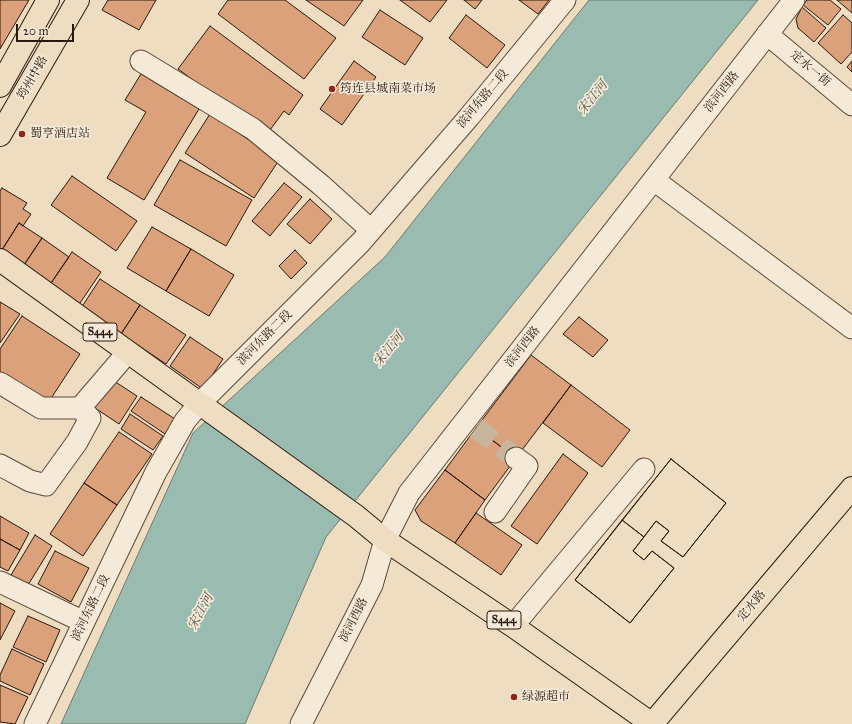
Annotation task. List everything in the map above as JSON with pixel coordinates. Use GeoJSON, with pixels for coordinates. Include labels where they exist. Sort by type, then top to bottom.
{"type":"FeatureCollection","features":[{"type":"Feature","properties":{"kind":"main road","name":"筠州中路"},"geometry":{"type":"LineString","coordinates":[[0,86],[48,0]]}},
{"type":"Feature","properties":{"kind":"main road","name":"筠州中路"},"geometry":{"type":"LineString","coordinates":[[0,136],[78,0]]}},
{"type":"Feature","properties":{"kind":"main road","name":"S444"},"geometry":{"type":"LineString","coordinates":[[0,260],[356,516],[384,540],[513,626],[652,724]]}},
{"type":"Feature","properties":{"kind":"main road","name":"定水路"},"geometry":{"type":"LineString","coordinates":[[652,724],[852,488]]}},
{"type":"Feature","properties":{"kind":"street","name":"滨河东路二段"},"geometry":{"type":"LineString","coordinates":[[35,724],[156,472],[185,421],[199,404],[371,230],[469,117],[565,0]]}},
{"type":"Feature","properties":{"kind":"street","name":"滨河西路"},"geometry":{"type":"LineString","coordinates":[[301,724],[372,585],[384,540],[409,493],[471,424],[654,180],[794,0]]}},
{"type":"Feature","properties":{"kind":"street","name":"定水一街"},"geometry":{"type":"LineString","coordinates":[[767,34],[852,105]]}},
{"type":"Feature","properties":{"kind":"street"},"geometry":{"type":"LineString","coordinates":[[141,61],[253,129],[321,185],[371,230]]}},
{"type":"Feature","properties":{"kind":"street"},"geometry":{"type":"LineString","coordinates":[[654,180],[852,328]]}},
{"type":"Feature","properties":{"kind":"street"},"geometry":{"type":"LineString","coordinates":[[80,408],[128,352]]}},
{"type":"Feature","properties":{"kind":"street"},"geometry":{"type":"LineString","coordinates":[[0,383],[41,408],[80,408],[90,418],[77,442],[46,485],[30,481],[0,465]]}},
{"type":"Feature","properties":{"kind":"street"},"geometry":{"type":"LineString","coordinates":[[495,512],[526,466],[516,458]]}},
{"type":"Feature","properties":{"kind":"street"},"geometry":{"type":"LineString","coordinates":[[513,626],[644,468]]}},
{"type":"Feature","properties":{"kind":"street"},"geometry":{"type":"LineString","coordinates":[[0,582],[84,622]]}},
{"type":"Feature","properties":{"kind":"water","name":"宋江河"},"geometry":{"type":"Polygon","coordinates":[[[589,0],[758,0],[326,537],[245,724],[61,724],[193,433],[385,257],[589,0]]]}},
{"type":"Feature","properties":{"kind":"building"},"geometry":{"type":"Polygon","coordinates":[[[0,0],[29,0],[0,49],[0,0]]]}},
{"type":"Feature","properties":{"kind":"building"},"geometry":{"type":"Polygon","coordinates":[[[108,0],[156,0],[139,30],[102,10],[108,0]]]}},
{"type":"Feature","properties":{"kind":"building"},"geometry":{"type":"Polygon","coordinates":[[[228,0],[285,0],[336,38],[304,79],[218,14],[228,0]]]}},
{"type":"Feature","properties":{"kind":"building"},"geometry":{"type":"Polygon","coordinates":[[[306,0],[363,0],[344,26],[306,0]]]}},
{"type":"Feature","properties":{"kind":"building"},"geometry":{"type":"Polygon","coordinates":[[[400,0],[447,0],[430,22],[400,0]]]}},
{"type":"Feature","properties":{"kind":"building"},"geometry":{"type":"Polygon","coordinates":[[[464,0],[482,0],[475,9],[464,0]]]}},
{"type":"Feature","properties":{"kind":"building"},"geometry":{"type":"Polygon","coordinates":[[[519,0],[549,0],[538,14],[519,0]]]}},
{"type":"Feature","properties":{"kind":"building"},"geometry":{"type":"Polygon","coordinates":[[[807,0],[830,0],[841,9],[828,25],[803,5],[807,0]]]}},
{"type":"Feature","properties":{"kind":"building"},"geometry":{"type":"Polygon","coordinates":[[[837,0],[852,0],[852,13],[837,0]]]}},
{"type":"Feature","properties":{"kind":"building"},"geometry":{"type":"Polygon","coordinates":[[[802,7],[826,28],[814,42],[798,28],[796,19],[802,7]]]}},
{"type":"Feature","properties":{"kind":"building"},"geometry":{"type":"Polygon","coordinates":[[[380,10],[423,38],[405,65],[362,37],[380,10]]]}},
{"type":"Feature","properties":{"kind":"building"},"geometry":{"type":"Polygon","coordinates":[[[466,15],[505,45],[487,68],[449,38],[466,15]]]}},
{"type":"Feature","properties":{"kind":"building"},"geometry":{"type":"Polygon","coordinates":[[[843,15],[852,23],[852,52],[841,64],[818,43],[843,15]]]}},
{"type":"Feature","properties":{"kind":"building"},"geometry":{"type":"Polygon","coordinates":[[[210,26],[303,95],[289,115],[284,111],[267,134],[178,69],[210,26]]]}},
{"type":"Feature","properties":{"kind":"building"},"geometry":{"type":"Polygon","coordinates":[[[354,61],[376,77],[342,125],[320,109],[354,61]]]}},
{"type":"Feature","properties":{"kind":"building"},"geometry":{"type":"Polygon","coordinates":[[[852,61],[852,72],[847,67],[852,61]]]}},
{"type":"Feature","properties":{"kind":"building"},"geometry":{"type":"Polygon","coordinates":[[[141,74],[199,109],[144,200],[107,178],[146,112],[125,100],[141,74]]]}},
{"type":"Feature","properties":{"kind":"building"},"geometry":{"type":"Polygon","coordinates":[[[210,114],[279,160],[254,198],[185,153],[210,114]]]}},
{"type":"Feature","properties":{"kind":"building"},"geometry":{"type":"Polygon","coordinates":[[[180,160],[252,200],[226,246],[154,205],[180,160]]]}},
{"type":"Feature","properties":{"kind":"building"},"geometry":{"type":"Polygon","coordinates":[[[72,176],[137,221],[116,251],[51,205],[72,176]]]}},
{"type":"Feature","properties":{"kind":"building"},"geometry":{"type":"Polygon","coordinates":[[[284,183],[302,197],[270,236],[252,221],[284,183]]]}},
{"type":"Feature","properties":{"kind":"building"},"geometry":{"type":"Polygon","coordinates":[[[2,188],[27,203],[23,209],[31,214],[23,226],[19,223],[0,253],[0,191],[2,188]]]}},
{"type":"Feature","properties":{"kind":"building"},"geometry":{"type":"Polygon","coordinates":[[[310,199],[332,219],[310,244],[287,224],[310,199]]]}},
{"type":"Feature","properties":{"kind":"building"},"geometry":{"type":"Polygon","coordinates":[[[19,223],[42,238],[22,268],[0,253],[19,223]]]}},
{"type":"Feature","properties":{"kind":"building"},"geometry":{"type":"Polygon","coordinates":[[[152,227],[191,249],[166,291],[127,268],[152,227]]]}},
{"type":"Feature","properties":{"kind":"building"},"geometry":{"type":"Polygon","coordinates":[[[42,238],[69,257],[49,286],[22,268],[42,238]]]}},
{"type":"Feature","properties":{"kind":"building"},"geometry":{"type":"Polygon","coordinates":[[[191,249],[234,275],[209,316],[166,291],[191,249]]]}},
{"type":"Feature","properties":{"kind":"building"},"geometry":{"type":"Polygon","coordinates":[[[295,250],[307,263],[291,279],[279,266],[295,250]]]}},
{"type":"Feature","properties":{"kind":"building"},"geometry":{"type":"Polygon","coordinates":[[[72,252],[101,272],[78,306],[49,286],[72,252]]]}},
{"type":"Feature","properties":{"kind":"building"},"geometry":{"type":"Polygon","coordinates":[[[100,279],[140,305],[121,334],[81,308],[100,279]]]}},
{"type":"Feature","properties":{"kind":"building"},"geometry":{"type":"Polygon","coordinates":[[[0,302],[20,314],[0,343],[0,302]]]}},
{"type":"Feature","properties":{"kind":"building"},"geometry":{"type":"Polygon","coordinates":[[[140,305],[186,335],[166,364],[121,334],[140,305]]]}},
{"type":"Feature","properties":{"kind":"building"},"geometry":{"type":"Polygon","coordinates":[[[22,316],[80,354],[48,403],[0,372],[0,349],[22,316]]]}},
{"type":"Feature","properties":{"kind":"building"},"geometry":{"type":"Polygon","coordinates":[[[579,317],[608,340],[593,357],[563,334],[579,317]]]}},
{"type":"Feature","properties":{"kind":"building"},"geometry":{"type":"Polygon","coordinates":[[[190,337],[223,359],[203,389],[170,366],[190,337]]]}},
{"type":"Feature","properties":{"kind":"building"},"geometry":{"type":"Polygon","coordinates":[[[531,355],[571,385],[516,458],[476,428],[531,355]]]}},
{"type":"Feature","properties":{"kind":"building"},"geometry":{"type":"Polygon","coordinates":[[[111,379],[137,396],[119,424],[92,406],[111,379]]]}},
{"type":"Feature","properties":{"kind":"building"},"geometry":{"type":"Polygon","coordinates":[[[571,385],[630,430],[602,467],[543,423],[571,385]]]}},
{"type":"Feature","properties":{"kind":"building"},"geometry":{"type":"Polygon","coordinates":[[[141,397],[175,419],[165,434],[131,411],[141,397]]]}},
{"type":"Feature","properties":{"kind":"building"},"geometry":{"type":"Polygon","coordinates":[[[130,414],[163,436],[153,450],[121,429],[130,414]]]}},
{"type":"Feature","properties":{"kind":"building"},"geometry":{"type":"Polygon","coordinates":[[[476,428],[516,458],[485,500],[445,470],[476,428]]]}},
{"type":"Feature","properties":{"kind":"building"},"geometry":{"type":"Polygon","coordinates":[[[119,432],[152,454],[117,505],[84,483],[119,432]]]}},
{"type":"Feature","properties":{"kind":"building"},"geometry":{"type":"Polygon","coordinates":[[[563,454],[588,473],[537,544],[511,526],[563,454]]]}},
{"type":"Feature","properties":{"kind":"building"},"geometry":{"type":"Polygon","coordinates":[[[671,459],[726,503],[683,557],[661,541],[669,531],[656,521],[633,551],[644,560],[652,551],[674,568],[630,623],[575,580],[671,459]]]}},
{"type":"Feature","properties":{"kind":"building"},"geometry":{"type":"Polygon","coordinates":[[[671,459],[726,503],[683,557],[661,541],[669,531],[656,521],[644,537],[622,520],[671,459]]]}},
{"type":"Feature","properties":{"kind":"building"},"geometry":{"type":"Polygon","coordinates":[[[445,470],[485,500],[455,543],[421,521],[415,510],[445,470]]]}},
{"type":"Feature","properties":{"kind":"building"},"geometry":{"type":"Polygon","coordinates":[[[84,483],[117,505],[83,556],[50,534],[84,483]]]}},
{"type":"Feature","properties":{"kind":"building"},"geometry":{"type":"Polygon","coordinates":[[[476,513],[522,545],[501,575],[455,543],[476,513]]]}},
{"type":"Feature","properties":{"kind":"building"},"geometry":{"type":"Polygon","coordinates":[[[0,516],[29,533],[20,550],[0,539],[0,516]]]}},
{"type":"Feature","properties":{"kind":"building"},"geometry":{"type":"Polygon","coordinates":[[[622,520],[644,537],[633,551],[644,560],[652,551],[674,568],[630,623],[575,580],[622,520]]]}},
{"type":"Feature","properties":{"kind":"building"},"geometry":{"type":"Polygon","coordinates":[[[35,535],[52,546],[28,585],[11,575],[35,535]]]}},
{"type":"Feature","properties":{"kind":"building"},"geometry":{"type":"Polygon","coordinates":[[[0,539],[20,550],[8,571],[0,567],[0,539]]]}},
{"type":"Feature","properties":{"kind":"building"},"geometry":{"type":"Polygon","coordinates":[[[55,551],[89,568],[71,602],[38,584],[55,551]]]}},
{"type":"Feature","properties":{"kind":"building"},"geometry":{"type":"Polygon","coordinates":[[[0,603],[15,611],[0,640],[0,603]]]}},
{"type":"Feature","properties":{"kind":"building"},"geometry":{"type":"Polygon","coordinates":[[[28,616],[60,630],[46,662],[13,647],[28,616]]]}},
{"type":"Feature","properties":{"kind":"building"},"geometry":{"type":"Polygon","coordinates":[[[12,649],[44,664],[30,695],[0,681],[0,675],[12,649]]]}},
{"type":"Feature","properties":{"kind":"building"},"geometry":{"type":"Polygon","coordinates":[[[0,685],[28,697],[15,724],[0,722],[0,685]]]}},
{"type":"Feature","properties":{"kind":"tunnel"},"geometry":{"type":"LineString","coordinates":[[476,428],[516,458]]}},
{"type":"Feature","properties":{"kind":"place","name":"筠连县城南菜市场"},"geometry":{"type":"Point","coordinates":[332,89]}},
{"type":"Feature","properties":{"kind":"place","name":"蜀亨酒店站"},"geometry":{"type":"Point","coordinates":[22,134]}},
{"type":"Feature","properties":{"kind":"place","name":"绿源超市"},"geometry":{"type":"Point","coordinates":[514,697]}}]}
